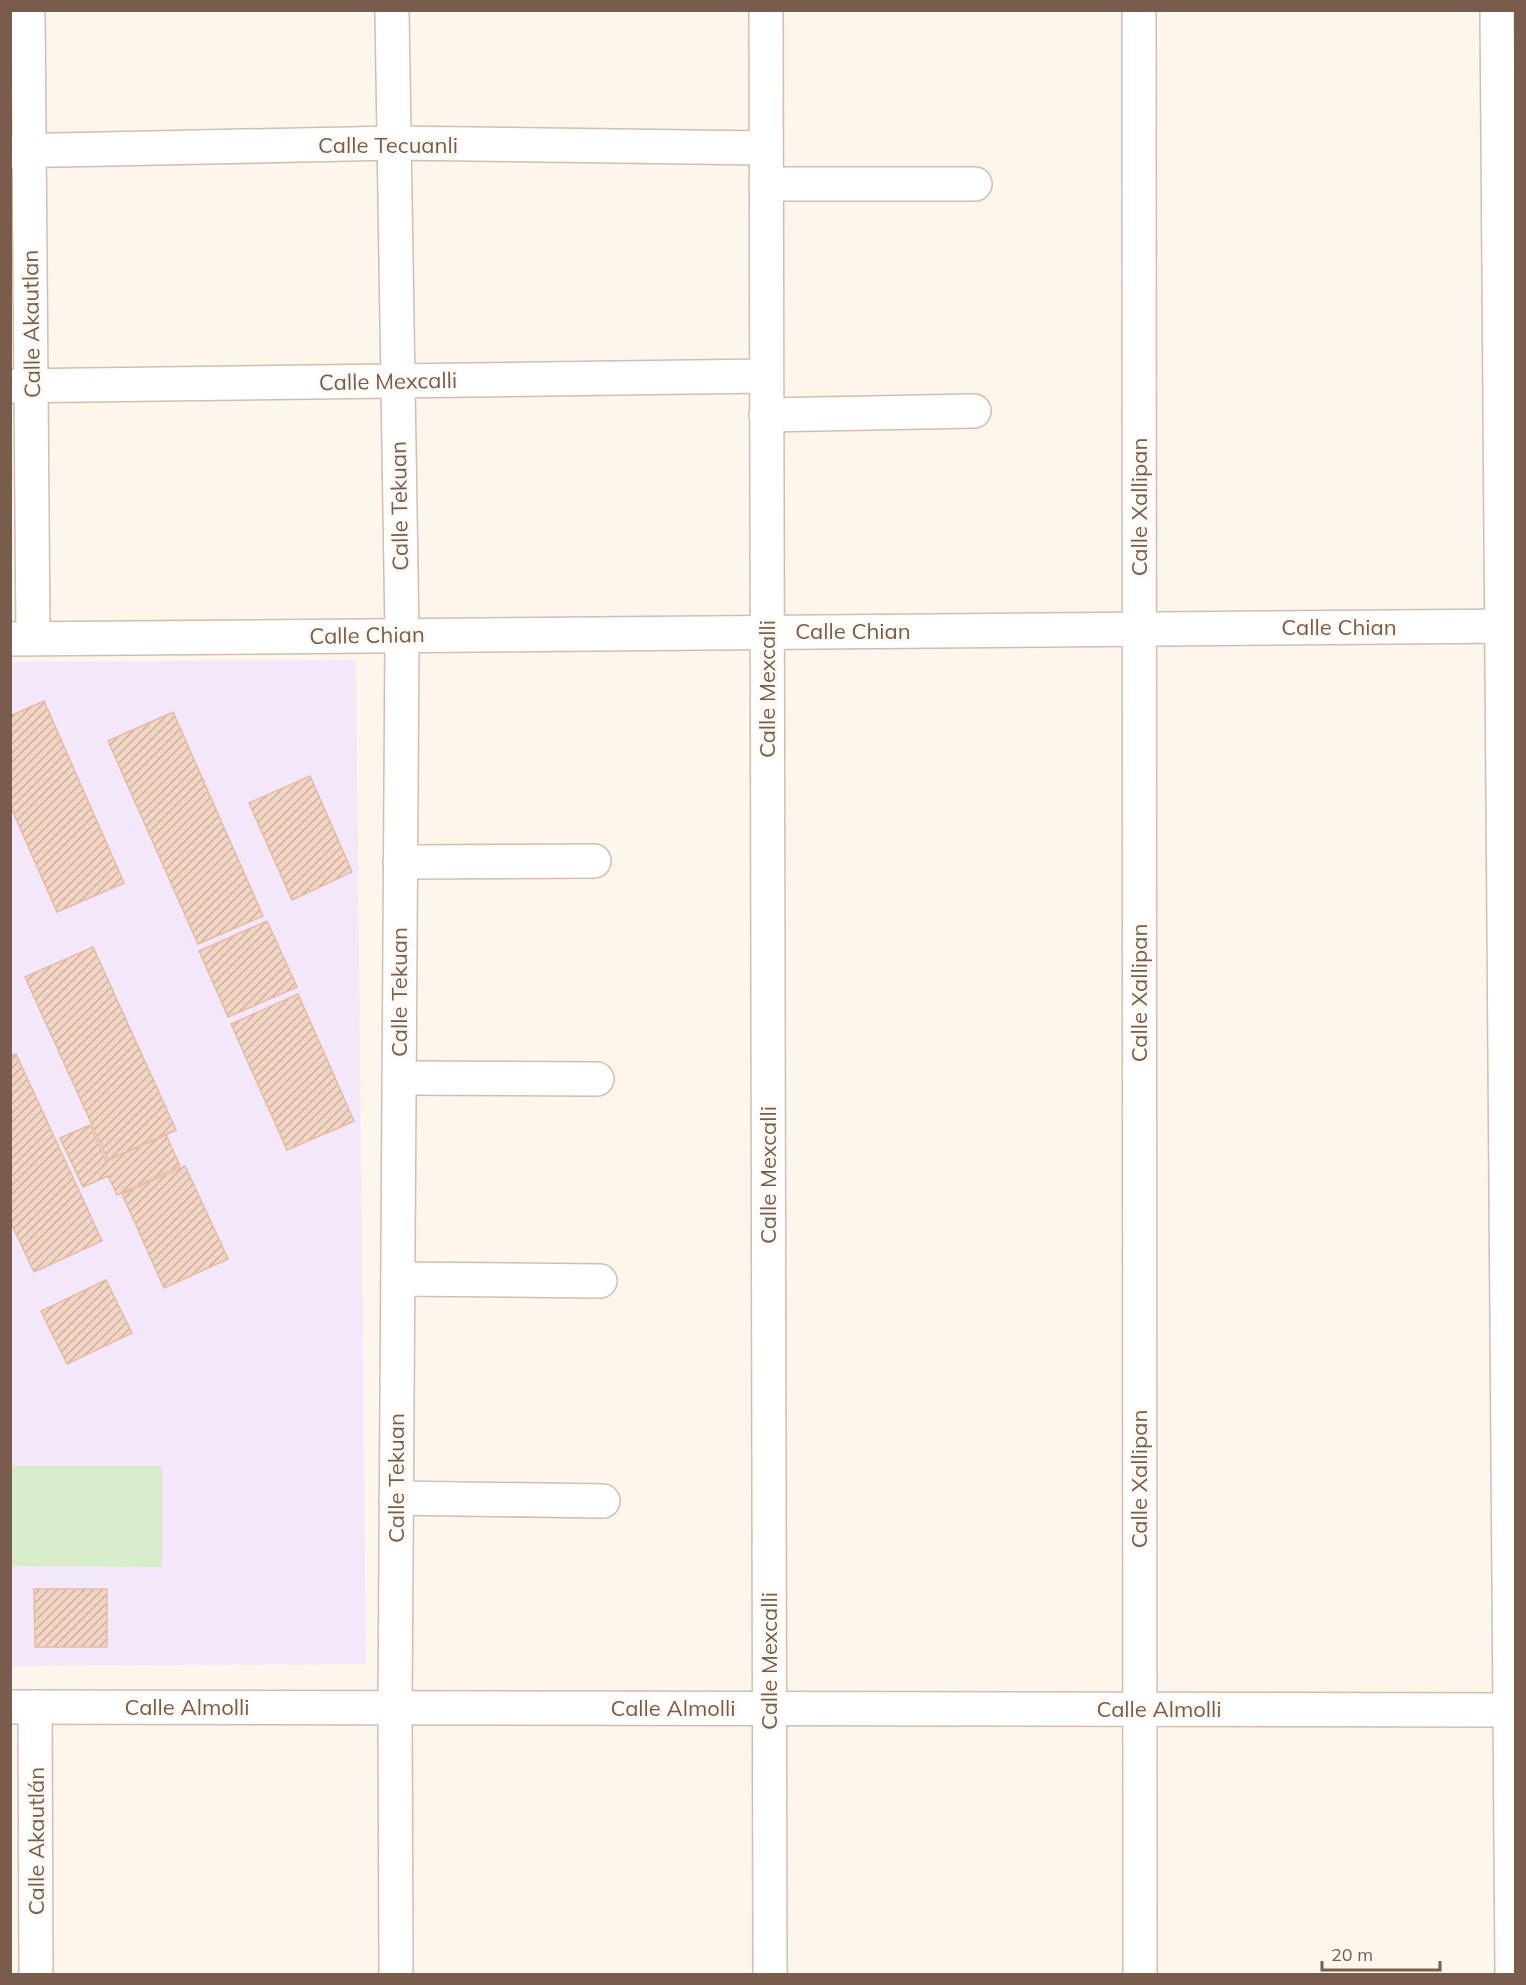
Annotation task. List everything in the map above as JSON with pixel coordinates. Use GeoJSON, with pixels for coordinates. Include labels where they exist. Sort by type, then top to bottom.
{"type":"FeatureCollection","features":[{"type":"Feature","properties":{"kind":"street","name":"Calle Akautlan"},"geometry":{"type":"LineString","coordinates":[[22,638],[20,151],[28,10]]}},
{"type":"Feature","properties":{"kind":"street","name":"Calle Tekuan"},"geometry":{"type":"LineString","coordinates":[[392,10],[402,635],[395,1708],[396,1974]]}},
{"type":"Feature","properties":{"kind":"street","name":"Calle Mexcalli"},"geometry":{"type":"LineString","coordinates":[[765,10],[770,1974]]}},
{"type":"Feature","properties":{"kind":"street","name":"Calle Xallipan"},"geometry":{"type":"LineString","coordinates":[[1139,10],[1140,1974]]}},
{"type":"Feature","properties":{"kind":"street"},"geometry":{"type":"LineString","coordinates":[[1497,10],[1509,626],[1512,1974]]}},
{"type":"Feature","properties":{"kind":"street","name":"Calle Tecuanli"},"geometry":{"type":"LineString","coordinates":[[20,151],[394,143],[766,148]]}},
{"type":"Feature","properties":{"kind":"street"},"geometry":{"type":"LineString","coordinates":[[766,184],[975,183]]}},
{"type":"Feature","properties":{"kind":"street","name":"Calle Mexcalli"},"geometry":{"type":"LineString","coordinates":[[21,386],[766,376]]}},
{"type":"Feature","properties":{"kind":"street"},"geometry":{"type":"LineString","coordinates":[[766,415],[975,411]]}},
{"type":"Feature","properties":{"kind":"street","name":"Calle Chian"},"geometry":{"type":"LineString","coordinates":[[22,638],[1509,626]]}},
{"type":"Feature","properties":{"kind":"street"},"geometry":{"type":"LineString","coordinates":[[400,862],[594,861]]}},
{"type":"Feature","properties":{"kind":"street"},"geometry":{"type":"LineString","coordinates":[[399,1078],[597,1078]]}},
{"type":"Feature","properties":{"kind":"street"},"geometry":{"type":"LineString","coordinates":[[398,1279],[600,1281]]}},
{"type":"Feature","properties":{"kind":"street"},"geometry":{"type":"LineString","coordinates":[[396,1498],[603,1501]]}},
{"type":"Feature","properties":{"kind":"street","name":"Calle Almolli"},"geometry":{"type":"LineString","coordinates":[[23,1707],[1513,1710]]}},
{"type":"Feature","properties":{"kind":"street","name":"Calle Akautlán"},"geometry":{"type":"LineString","coordinates":[[23,1707],[36,1974]]}},
{"type":"Feature","properties":{"kind":"shaded area"},"geometry":{"type":"Polygon","coordinates":[[[356,660],[366,1664],[11,1666],[10,662],[356,660]]]}},
{"type":"Feature","properties":{"kind":"green space"},"geometry":{"type":"Polygon","coordinates":[[[11,1466],[162,1466],[162,1567],[11,1566],[11,1466]]]}},
{"type":"Feature","properties":{"kind":"building"},"geometry":{"type":"Polygon","coordinates":[[[44,701],[124,883],[57,912],[10,805],[10,716],[44,701]]]}},
{"type":"Feature","properties":{"kind":"building"},"geometry":{"type":"Polygon","coordinates":[[[173,712],[263,916],[198,944],[108,741],[173,712]]]}},
{"type":"Feature","properties":{"kind":"building"},"geometry":{"type":"Polygon","coordinates":[[[310,776],[352,872],[292,900],[249,803],[310,776]]]}},
{"type":"Feature","properties":{"kind":"building"},"geometry":{"type":"Polygon","coordinates":[[[267,921],[297,987],[228,1017],[199,951],[267,921]]]}},
{"type":"Feature","properties":{"kind":"building"},"geometry":{"type":"Polygon","coordinates":[[[93,947],[176,1130],[108,1160],[25,977],[93,947]]]}},
{"type":"Feature","properties":{"kind":"building"},"geometry":{"type":"Polygon","coordinates":[[[298,994],[354,1121],[287,1150],[231,1024],[298,994]]]}},
{"type":"Feature","properties":{"kind":"building"},"geometry":{"type":"Polygon","coordinates":[[[16,1054],[102,1241],[34,1272],[10,1221],[10,1056],[16,1054]]]}},
{"type":"Feature","properties":{"kind":"building"},"geometry":{"type":"Polygon","coordinates":[[[90,1125],[106,1161],[166,1135],[180,1166],[117,1195],[108,1176],[83,1187],[60,1138],[90,1125]]]}},
{"type":"Feature","properties":{"kind":"building"},"geometry":{"type":"Polygon","coordinates":[[[185,1166],[228,1259],[164,1288],[122,1194],[185,1166]]]}},
{"type":"Feature","properties":{"kind":"building"},"geometry":{"type":"Polygon","coordinates":[[[106,1280],[132,1333],[67,1364],[41,1311],[106,1280]]]}},
{"type":"Feature","properties":{"kind":"building"},"geometry":{"type":"Polygon","coordinates":[[[34,1589],[107,1589],[107,1647],[35,1647],[34,1589]]]}}]}
